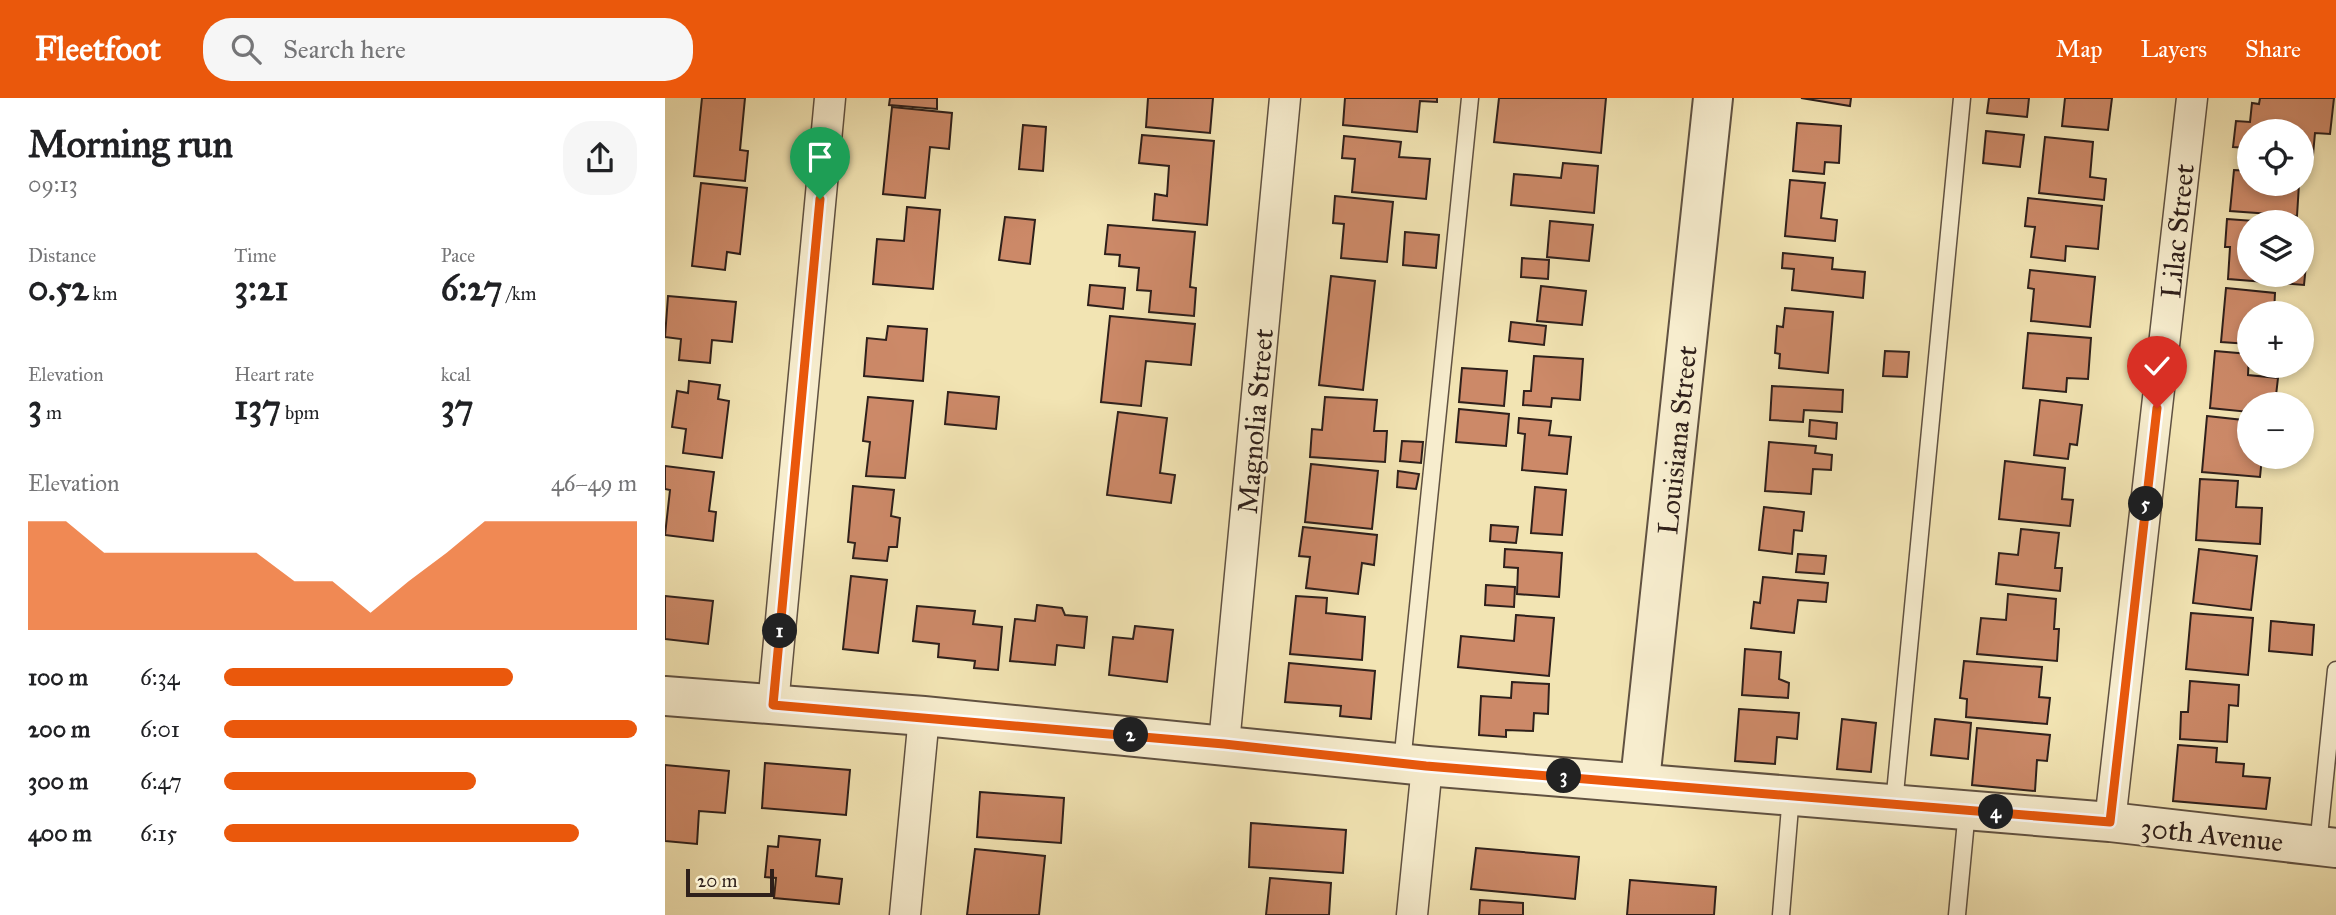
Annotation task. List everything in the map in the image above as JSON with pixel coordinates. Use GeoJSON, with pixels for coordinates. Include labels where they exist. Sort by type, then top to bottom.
{"type":"FeatureCollection","features":[{"type":"Feature","properties":{"kind":"street"},"geometry":{"type":"LineString","coordinates":[[773,705],[830,98]]}},
{"type":"Feature","properties":{"kind":"street","name":"Magnolia Street"},"geometry":{"type":"LineString","coordinates":[[1224,744],[1285,98]]}},
{"type":"Feature","properties":{"kind":"street","name":"Louisiana Street"},"geometry":{"type":"LineString","coordinates":[[1640,781],[1713,98]]}},
{"type":"Feature","properties":{"kind":"street","name":"Lilac Street"},"geometry":{"type":"LineString","coordinates":[[2110,822],[2192,98]]}},
{"type":"Feature","properties":{"kind":"street","name":"30th Avenue"},"geometry":{"type":"LineString","coordinates":[[665,696],[924,716],[1414,764],[2110,822],[2327,847]]}},
{"type":"Feature","properties":{"kind":"street"},"geometry":{"type":"LineString","coordinates":[[905,915],[924,716]]}},
{"type":"Feature","properties":{"kind":"street"},"geometry":{"type":"LineString","coordinates":[[1412,915],[1414,764]]}},
{"type":"Feature","properties":{"kind":"lane"},"geometry":{"type":"LineString","coordinates":[[1414,764],[1470,98]]}},
{"type":"Feature","properties":{"kind":"lane"},"geometry":{"type":"LineString","coordinates":[[1893,804],[1962,98]]}},
{"type":"Feature","properties":{"kind":"lane"},"geometry":{"type":"LineString","coordinates":[[2327,847],[2336,670]]}},
{"type":"Feature","properties":{"kind":"lane"},"geometry":{"type":"LineString","coordinates":[[1781,915],[1791,794]]}},
{"type":"Feature","properties":{"kind":"lane"},"geometry":{"type":"LineString","coordinates":[[1957,915],[1967,810]]}},
{"type":"Feature","properties":{"kind":"building"},"geometry":{"type":"Polygon","coordinates":[[[702,98],[745,98],[740,150],[748,151],[745,181],[694,176],[702,98]]]}},
{"type":"Feature","properties":{"kind":"building"},"geometry":{"type":"Polygon","coordinates":[[[890,98],[937,98],[937,109],[889,105],[890,98]]]}},
{"type":"Feature","properties":{"kind":"building"},"geometry":{"type":"Polygon","coordinates":[[[1148,98],[1213,98],[1210,133],[1146,127],[1148,98]]]}},
{"type":"Feature","properties":{"kind":"building"},"geometry":{"type":"Polygon","coordinates":[[[1345,98],[1437,98],[1437,102],[1420,101],[1417,132],[1343,125],[1345,98]]]}},
{"type":"Feature","properties":{"kind":"building"},"geometry":{"type":"Polygon","coordinates":[[[1499,98],[1606,98],[1601,153],[1494,142],[1499,98]]]}},
{"type":"Feature","properties":{"kind":"building"},"geometry":{"type":"Polygon","coordinates":[[[1801,98],[1851,98],[1850,106],[1801,98]]]}},
{"type":"Feature","properties":{"kind":"building"},"geometry":{"type":"Polygon","coordinates":[[[1989,98],[2029,98],[2027,117],[1987,113],[1989,98]]]}},
{"type":"Feature","properties":{"kind":"building"},"geometry":{"type":"Polygon","coordinates":[[[2065,98],[2112,98],[2108,130],[2062,126],[2065,98]]]}},
{"type":"Feature","properties":{"kind":"building"},"geometry":{"type":"Polygon","coordinates":[[[2260,98],[2334,98],[2330,134],[2315,133],[2314,144],[2314,119],[2250,119],[2252,103],[2259,104],[2260,98]]]}},
{"type":"Feature","properties":{"kind":"building"},"geometry":{"type":"Polygon","coordinates":[[[892,107],[952,113],[949,149],[930,147],[925,198],[883,194],[892,107]]]}},
{"type":"Feature","properties":{"kind":"building"},"geometry":{"type":"Polygon","coordinates":[[[2237,121],[2237,147],[2233,147],[2237,121]]]}},
{"type":"Feature","properties":{"kind":"building"},"geometry":{"type":"Polygon","coordinates":[[[1797,123],[1841,126],[1839,163],[1825,162],[1824,174],[1793,171],[1797,123]]]}},
{"type":"Feature","properties":{"kind":"building"},"geometry":{"type":"Polygon","coordinates":[[[1023,125],[1046,127],[1043,171],[1019,169],[1023,125]]]}},
{"type":"Feature","properties":{"kind":"building"},"geometry":{"type":"Polygon","coordinates":[[[1986,131],[2024,135],[2020,167],[1983,163],[1986,131]]]}},
{"type":"Feature","properties":{"kind":"building"},"geometry":{"type":"Polygon","coordinates":[[[1142,135],[1214,141],[1207,225],[1153,220],[1155,194],[1167,196],[1169,166],[1139,163],[1142,135]]]}},
{"type":"Feature","properties":{"kind":"building"},"geometry":{"type":"Polygon","coordinates":[[[1344,136],[1401,142],[1399,157],[1430,159],[1426,199],[1352,192],[1355,159],[1342,158],[1344,136]]]}},
{"type":"Feature","properties":{"kind":"building"},"geometry":{"type":"Polygon","coordinates":[[[2045,137],[2093,142],[2090,177],[2106,179],[2104,200],[2039,193],[2045,137]]]}},
{"type":"Feature","properties":{"kind":"building"},"geometry":{"type":"Polygon","coordinates":[[[1563,163],[1598,166],[1594,213],[1511,205],[1514,174],[1561,178],[1563,163]]]}},
{"type":"Feature","properties":{"kind":"building"},"geometry":{"type":"Polygon","coordinates":[[[2234,170],[2237,170],[2237,196],[2298,196],[2297,210],[2230,211],[2234,170]]]}},
{"type":"Feature","properties":{"kind":"building"},"geometry":{"type":"Polygon","coordinates":[[[1790,180],[1825,183],[1821,218],[1837,220],[1835,241],[1785,236],[1790,180]]]}},
{"type":"Feature","properties":{"kind":"building"},"geometry":{"type":"Polygon","coordinates":[[[701,183],[747,188],[740,254],[727,252],[725,270],[692,266],[701,183]]]}},
{"type":"Feature","properties":{"kind":"building"},"geometry":{"type":"Polygon","coordinates":[[[1335,196],[1393,202],[1387,262],[1341,258],[1344,224],[1333,223],[1335,196]]]}},
{"type":"Feature","properties":{"kind":"building"},"geometry":{"type":"Polygon","coordinates":[[[2028,198],[2102,206],[2098,249],[2066,246],[2065,261],[2031,257],[2035,227],[2025,226],[2028,198]]]}},
{"type":"Feature","properties":{"kind":"building"},"geometry":{"type":"Polygon","coordinates":[[[907,207],[940,210],[933,289],[873,284],[877,239],[904,241],[907,207]]]}},
{"type":"Feature","properties":{"kind":"building"},"geometry":{"type":"Polygon","coordinates":[[[1005,217],[1035,220],[1030,264],[999,260],[1005,217]]]}},
{"type":"Feature","properties":{"kind":"building"},"geometry":{"type":"Polygon","coordinates":[[[2227,219],[2237,220],[2237,280],[2228,279],[2230,247],[2225,247],[2227,219]]]}},
{"type":"Feature","properties":{"kind":"building"},"geometry":{"type":"Polygon","coordinates":[[[1550,221],[1593,225],[1589,261],[1547,257],[1550,221]]]}},
{"type":"Feature","properties":{"kind":"building"},"geometry":{"type":"Polygon","coordinates":[[[1108,225],[1195,232],[1190,287],[1196,288],[1194,316],[1149,312],[1151,291],[1137,290],[1139,268],[1119,266],[1120,255],[1105,254],[1108,225]]]}},
{"type":"Feature","properties":{"kind":"building"},"geometry":{"type":"Polygon","coordinates":[[[1405,232],[1439,235],[1436,268],[1403,265],[1405,232]]]}},
{"type":"Feature","properties":{"kind":"building"},"geometry":{"type":"Polygon","coordinates":[[[1783,253],[1833,258],[1832,269],[1865,272],[1863,298],[1792,290],[1794,269],[1782,268],[1783,253]]]}},
{"type":"Feature","properties":{"kind":"building"},"geometry":{"type":"Polygon","coordinates":[[[1522,258],[1549,260],[1548,279],[1521,277],[1522,258]]]}},
{"type":"Feature","properties":{"kind":"building"},"geometry":{"type":"Polygon","coordinates":[[[2030,270],[2095,277],[2090,327],[2031,321],[2034,289],[2028,288],[2030,270]]]}},
{"type":"Feature","properties":{"kind":"building"},"geometry":{"type":"Polygon","coordinates":[[[1331,276],[1375,281],[1363,390],[1319,385],[1331,276]]]}},
{"type":"Feature","properties":{"kind":"building"},"geometry":{"type":"Polygon","coordinates":[[[1090,285],[1125,288],[1123,309],[1088,305],[1090,285]]]}},
{"type":"Feature","properties":{"kind":"building"},"geometry":{"type":"Polygon","coordinates":[[[1541,286],[1586,291],[1582,325],[1537,321],[1541,286]]]}},
{"type":"Feature","properties":{"kind":"building"},"geometry":{"type":"Polygon","coordinates":[[[2226,288],[2275,293],[2275,301],[2237,301],[2237,343],[2221,342],[2226,288]]]}},
{"type":"Feature","properties":{"kind":"building"},"geometry":{"type":"Polygon","coordinates":[[[668,296],[736,302],[732,342],[712,340],[710,363],[679,360],[681,339],[665,337],[668,296]]]}},
{"type":"Feature","properties":{"kind":"building"},"geometry":{"type":"Polygon","coordinates":[[[1785,308],[1833,312],[1828,373],[1779,368],[1780,354],[1775,353],[1777,326],[1783,327],[1785,308]]]}},
{"type":"Feature","properties":{"kind":"building"},"geometry":{"type":"Polygon","coordinates":[[[1110,316],[1195,324],[1191,365],[1146,361],[1141,406],[1101,402],[1110,316]]]}},
{"type":"Feature","properties":{"kind":"building"},"geometry":{"type":"Polygon","coordinates":[[[1511,322],[1546,326],[1544,345],[1509,341],[1511,322]]]}},
{"type":"Feature","properties":{"kind":"building"},"geometry":{"type":"Polygon","coordinates":[[[888,326],[927,329],[923,381],[864,376],[867,338],[886,340],[888,326]]]}},
{"type":"Feature","properties":{"kind":"building"},"geometry":{"type":"Polygon","coordinates":[[[2028,333],[2091,338],[2088,379],[2067,378],[2066,392],[2023,388],[2028,333]]]}},
{"type":"Feature","properties":{"kind":"building"},"geometry":{"type":"Polygon","coordinates":[[[1885,351],[1909,352],[1907,377],[1883,376],[1885,351]]]}},
{"type":"Feature","properties":{"kind":"building"},"geometry":{"type":"Polygon","coordinates":[[[2215,351],[2237,353],[2237,378],[2278,378],[2276,392],[2237,392],[2237,411],[2210,408],[2215,351]]]}},
{"type":"Feature","properties":{"kind":"building"},"geometry":{"type":"Polygon","coordinates":[[[1534,356],[1583,359],[1580,400],[1552,398],[1551,407],[1523,405],[1524,391],[1531,391],[1534,356]]]}},
{"type":"Feature","properties":{"kind":"building"},"geometry":{"type":"Polygon","coordinates":[[[1462,368],[1507,371],[1504,406],[1459,402],[1462,368]]]}},
{"type":"Feature","properties":{"kind":"building"},"geometry":{"type":"Polygon","coordinates":[[[689,381],[720,385],[718,399],[729,401],[722,458],[683,453],[686,429],[672,427],[677,391],[688,393],[689,381]]]}},
{"type":"Feature","properties":{"kind":"building"},"geometry":{"type":"Polygon","coordinates":[[[1772,386],[1843,390],[1842,412],[1804,410],[1803,422],[1770,420],[1772,386]]]}},
{"type":"Feature","properties":{"kind":"building"},"geometry":{"type":"Polygon","coordinates":[[[948,392],[999,397],[996,429],[945,424],[948,392]]]}},
{"type":"Feature","properties":{"kind":"building"},"geometry":{"type":"Polygon","coordinates":[[[868,397],[913,401],[905,478],[866,476],[870,442],[863,441],[868,397]]]}},
{"type":"Feature","properties":{"kind":"building"},"geometry":{"type":"Polygon","coordinates":[[[1325,397],[1377,400],[1374,431],[1387,431],[1385,462],[1310,457],[1312,429],[1322,430],[1325,397]]]}},
{"type":"Feature","properties":{"kind":"building"},"geometry":{"type":"Polygon","coordinates":[[[2040,400],[2082,405],[2077,445],[2070,444],[2068,459],[2034,455],[2040,400]]]}},
{"type":"Feature","properties":{"kind":"building"},"geometry":{"type":"Polygon","coordinates":[[[1459,409],[1509,414],[1506,446],[1456,442],[1459,409]]]}},
{"type":"Feature","properties":{"kind":"building"},"geometry":{"type":"Polygon","coordinates":[[[1118,412],[1167,418],[1160,473],[1175,475],[1171,503],[1107,495],[1118,412]]]}},
{"type":"Feature","properties":{"kind":"building"},"geometry":{"type":"Polygon","coordinates":[[[2207,416],[2237,419],[2237,469],[2261,469],[2260,477],[2202,472],[2207,416]]]}},
{"type":"Feature","properties":{"kind":"building"},"geometry":{"type":"Polygon","coordinates":[[[1519,418],[1551,421],[1549,435],[1571,437],[1567,474],[1522,470],[1525,434],[1518,433],[1519,418]]]}},
{"type":"Feature","properties":{"kind":"building"},"geometry":{"type":"Polygon","coordinates":[[[1810,420],[1837,423],[1836,439],[1809,436],[1810,420]]]}},
{"type":"Feature","properties":{"kind":"building"},"geometry":{"type":"Polygon","coordinates":[[[1402,441],[1423,442],[1421,463],[1400,461],[1402,441]]]}},
{"type":"Feature","properties":{"kind":"building"},"geometry":{"type":"Polygon","coordinates":[[[1769,442],[1816,446],[1815,453],[1832,455],[1831,470],[1813,469],[1811,494],[1765,491],[1769,442]]]}},
{"type":"Feature","properties":{"kind":"building"},"geometry":{"type":"Polygon","coordinates":[[[2005,461],[2065,468],[2062,499],[2073,500],[2070,526],[1999,519],[2005,461]]]}},
{"type":"Feature","properties":{"kind":"building"},"geometry":{"type":"Polygon","coordinates":[[[1311,464],[1378,471],[1372,529],[1305,522],[1311,464]]]}},
{"type":"Feature","properties":{"kind":"building"},"geometry":{"type":"Polygon","coordinates":[[[665,466],[714,472],[709,511],[716,512],[713,541],[665,535],[670,490],[665,489],[665,466]]]}},
{"type":"Feature","properties":{"kind":"building"},"geometry":{"type":"Polygon","coordinates":[[[1398,471],[1419,474],[1416,489],[1397,487],[1398,471]]]}},
{"type":"Feature","properties":{"kind":"building"},"geometry":{"type":"Polygon","coordinates":[[[2200,479],[2238,481],[2236,507],[2262,508],[2260,544],[2196,540],[2200,479]]]}},
{"type":"Feature","properties":{"kind":"building"},"geometry":{"type":"Polygon","coordinates":[[[853,486],[894,490],[891,516],[900,518],[897,547],[889,547],[887,561],[853,558],[855,543],[848,542],[853,486]]]}},
{"type":"Feature","properties":{"kind":"building"},"geometry":{"type":"Polygon","coordinates":[[[1535,487],[1566,490],[1562,535],[1531,533],[1535,487]]]}},
{"type":"Feature","properties":{"kind":"building"},"geometry":{"type":"Polygon","coordinates":[[[1764,507],[1804,512],[1802,531],[1794,530],[1792,554],[1759,550],[1764,507]]]}},
{"type":"Feature","properties":{"kind":"building"},"geometry":{"type":"Polygon","coordinates":[[[1491,525],[1518,527],[1516,543],[1490,541],[1491,525]]]}},
{"type":"Feature","properties":{"kind":"building"},"geometry":{"type":"Polygon","coordinates":[[[1303,527],[1377,535],[1374,565],[1362,563],[1358,594],[1306,588],[1310,557],[1299,556],[1303,527]]]}},
{"type":"Feature","properties":{"kind":"building"},"geometry":{"type":"Polygon","coordinates":[[[2021,529],[2059,533],[2055,568],[2062,568],[2060,591],[1996,584],[1999,553],[2018,555],[2021,529]]]}},
{"type":"Feature","properties":{"kind":"building"},"geometry":{"type":"Polygon","coordinates":[[[1505,549],[1562,553],[1559,597],[1517,594],[1518,568],[1504,567],[1505,549]]]}},
{"type":"Feature","properties":{"kind":"building"},"geometry":{"type":"Polygon","coordinates":[[[2199,549],[2257,556],[2251,610],[2193,603],[2199,549]]]}},
{"type":"Feature","properties":{"kind":"building"},"geometry":{"type":"Polygon","coordinates":[[[1798,554],[1826,556],[1824,574],[1796,572],[1798,554]]]}},
{"type":"Feature","properties":{"kind":"building"},"geometry":{"type":"Polygon","coordinates":[[[851,576],[887,580],[878,653],[843,649],[851,576]]]}},
{"type":"Feature","properties":{"kind":"building"},"geometry":{"type":"Polygon","coordinates":[[[1763,577],[1828,583],[1826,602],[1798,600],[1794,633],[1751,628],[1754,602],[1760,603],[1763,577]]]}},
{"type":"Feature","properties":{"kind":"building"},"geometry":{"type":"Polygon","coordinates":[[[1486,585],[1515,587],[1514,607],[1485,605],[1486,585]]]}},
{"type":"Feature","properties":{"kind":"building"},"geometry":{"type":"Polygon","coordinates":[[[2008,594],[2056,599],[2054,629],[2059,629],[2057,661],[1977,654],[1981,618],[2006,620],[2008,594]]]}},
{"type":"Feature","properties":{"kind":"building"},"geometry":{"type":"Polygon","coordinates":[[[665,596],[713,601],[708,644],[665,639],[665,596]]]}},
{"type":"Feature","properties":{"kind":"building"},"geometry":{"type":"Polygon","coordinates":[[[1296,596],[1327,598],[1326,613],[1365,617],[1362,660],[1290,654],[1296,596]]]}},
{"type":"Feature","properties":{"kind":"building"},"geometry":{"type":"Polygon","coordinates":[[[1037,605],[1062,608],[1065,615],[1087,617],[1084,648],[1057,645],[1055,665],[1010,661],[1015,619],[1035,621],[1037,605]]]}},
{"type":"Feature","properties":{"kind":"building"},"geometry":{"type":"Polygon","coordinates":[[[917,606],[975,611],[973,624],[1002,627],[998,670],[974,668],[975,661],[938,657],[939,644],[913,641],[917,606]]]}},
{"type":"Feature","properties":{"kind":"building"},"geometry":{"type":"Polygon","coordinates":[[[2191,613],[2253,618],[2248,675],[2186,669],[2191,613]]]}},
{"type":"Feature","properties":{"kind":"building"},"geometry":{"type":"Polygon","coordinates":[[[1516,615],[1554,618],[1549,676],[1458,667],[1461,636],[1514,641],[1516,615]]]}},
{"type":"Feature","properties":{"kind":"building"},"geometry":{"type":"Polygon","coordinates":[[[2271,621],[2314,625],[2312,655],[2269,651],[2271,621]]]}},
{"type":"Feature","properties":{"kind":"building"},"geometry":{"type":"Polygon","coordinates":[[[1135,626],[1173,630],[1167,682],[1109,675],[1113,637],[1133,639],[1135,626]]]}},
{"type":"Feature","properties":{"kind":"building"},"geometry":{"type":"Polygon","coordinates":[[[1745,649],[1781,652],[1779,679],[1789,683],[1788,698],[1742,695],[1745,649]]]}},
{"type":"Feature","properties":{"kind":"building"},"geometry":{"type":"Polygon","coordinates":[[[1964,661],[2042,667],[2039,697],[2050,698],[2047,724],[1966,717],[1967,699],[1960,698],[1964,661]]]}},
{"type":"Feature","properties":{"kind":"building"},"geometry":{"type":"Polygon","coordinates":[[[1289,663],[1375,671],[1371,719],[1340,716],[1341,706],[1285,702],[1289,663]]]}},
{"type":"Feature","properties":{"kind":"building"},"geometry":{"type":"Polygon","coordinates":[[[2190,681],[2239,685],[2238,706],[2229,705],[2227,742],[2180,739],[2181,712],[2188,712],[2190,681]]]}},
{"type":"Feature","properties":{"kind":"building"},"geometry":{"type":"Polygon","coordinates":[[[1512,682],[1549,684],[1548,714],[1534,713],[1533,731],[1506,730],[1506,737],[1479,735],[1481,696],[1511,698],[1512,682]]]}},
{"type":"Feature","properties":{"kind":"building"},"geometry":{"type":"Polygon","coordinates":[[[1739,709],[1799,713],[1797,739],[1777,737],[1775,764],[1735,761],[1739,709]]]}},
{"type":"Feature","properties":{"kind":"building"},"geometry":{"type":"Polygon","coordinates":[[[1842,719],[1876,723],[1871,772],[1837,769],[1842,719]]]}},
{"type":"Feature","properties":{"kind":"building"},"geometry":{"type":"Polygon","coordinates":[[[1935,719],[1971,723],[1968,759],[1931,755],[1935,719]]]}},
{"type":"Feature","properties":{"kind":"building"},"geometry":{"type":"Polygon","coordinates":[[[1977,728],[2050,735],[2047,761],[2037,760],[2035,791],[1972,785],[1977,728]]]}},
{"type":"Feature","properties":{"kind":"building"},"geometry":{"type":"Polygon","coordinates":[[[2178,745],[2217,748],[2216,762],[2244,764],[2243,776],[2270,778],[2266,809],[2173,801],[2178,745]]]}},
{"type":"Feature","properties":{"kind":"building"},"geometry":{"type":"Polygon","coordinates":[[[765,763],[850,770],[846,815],[762,808],[765,763]]]}},
{"type":"Feature","properties":{"kind":"building"},"geometry":{"type":"Polygon","coordinates":[[[665,765],[729,771],[725,813],[699,811],[697,844],[665,841],[665,765]]]}},
{"type":"Feature","properties":{"kind":"building"},"geometry":{"type":"Polygon","coordinates":[[[980,792],[1064,798],[1061,843],[977,837],[980,792]]]}},
{"type":"Feature","properties":{"kind":"building"},"geometry":{"type":"Polygon","coordinates":[[[1251,823],[1346,830],[1343,873],[1249,867],[1251,823]]]}},
{"type":"Feature","properties":{"kind":"building"},"geometry":{"type":"Polygon","coordinates":[[[779,836],[820,840],[816,876],[842,879],[839,904],[774,898],[776,878],[765,877],[768,846],[778,847],[779,836]]]}},
{"type":"Feature","properties":{"kind":"building"},"geometry":{"type":"Polygon","coordinates":[[[1476,848],[1579,857],[1575,899],[1471,889],[1476,848]]]}},
{"type":"Feature","properties":{"kind":"building"},"geometry":{"type":"Polygon","coordinates":[[[975,849],[1045,856],[1039,915],[967,915],[975,849]]]}},
{"type":"Feature","properties":{"kind":"building"},"geometry":{"type":"Polygon","coordinates":[[[1270,878],[1331,883],[1329,915],[1266,915],[1270,878]]]}},
{"type":"Feature","properties":{"kind":"building"},"geometry":{"type":"Polygon","coordinates":[[[1630,880],[1716,887],[1714,915],[1627,915],[1630,880]]]}},
{"type":"Feature","properties":{"kind":"building"},"geometry":{"type":"Polygon","coordinates":[[[1480,900],[1523,903],[1523,915],[1479,915],[1480,900]]]}},
{"type":"Feature","properties":{"kind":"route"},"geometry":{"type":"LineString","coordinates":[[820,199],[773,705],[1224,744],[1426,766],[1640,781],[2110,822],[2157,408]]}}]}
